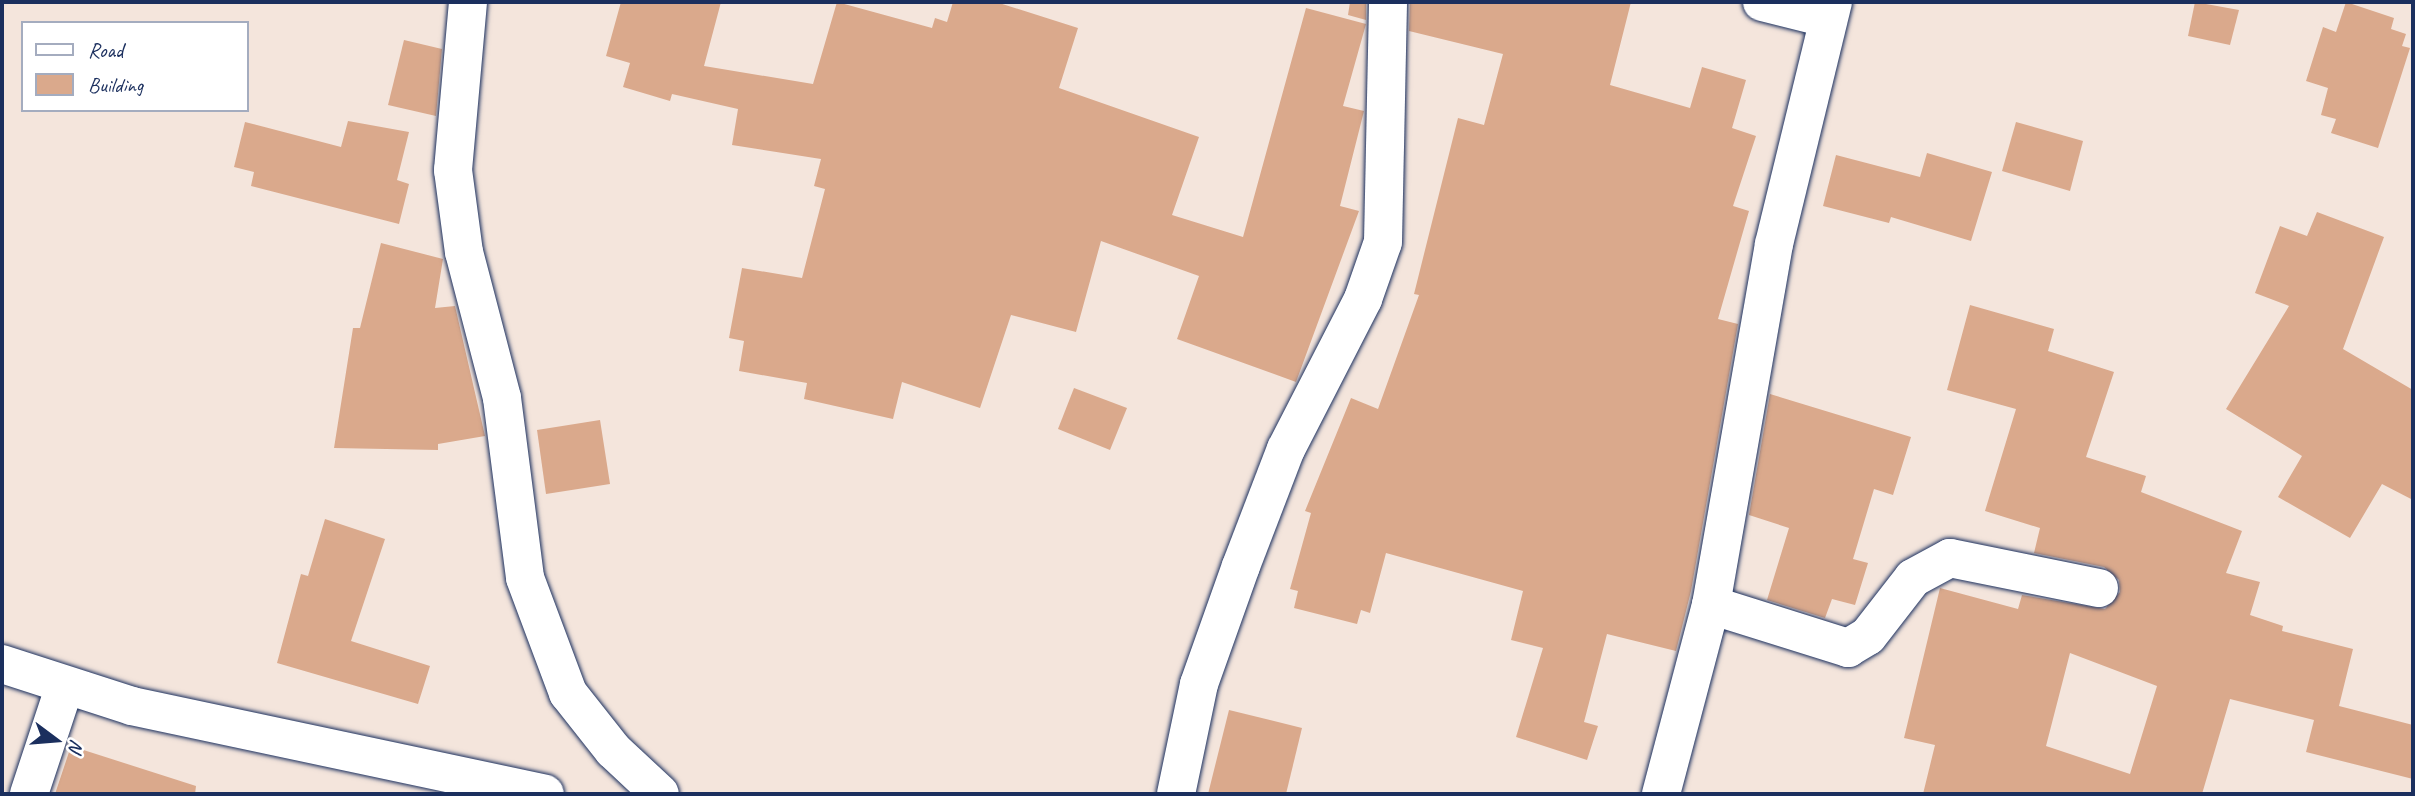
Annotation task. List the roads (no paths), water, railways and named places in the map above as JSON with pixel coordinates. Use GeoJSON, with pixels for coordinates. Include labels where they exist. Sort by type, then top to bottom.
{"type":"FeatureCollection","features":[{"type":"Feature","properties":{"kind":"street"},"geometry":{"type":"LineString","coordinates":[[468,2],[453,170],[464,252],[502,398],[525,578],[568,693],[613,750],[660,794]]}},
{"type":"Feature","properties":{"kind":"street"},"geometry":{"type":"LineString","coordinates":[[1176,794],[1199,684],[1241,566],[1286,449],[1363,299],[1383,242],[1388,2]]}},
{"type":"Feature","properties":{"kind":"street"},"geometry":{"type":"LineString","coordinates":[[1661,794],[1712,605],[1774,244],[1829,10],[1762,2]]}},
{"type":"Feature","properties":{"kind":"street"},"geometry":{"type":"LineString","coordinates":[[1712,605],[1848,648],[1868,636],[1913,578],[1950,558],[2099,588]]}},
{"type":"Feature","properties":{"kind":"street"},"geometry":{"type":"LineString","coordinates":[[2,664],[64,688],[341,754],[545,794]]}},
{"type":"Feature","properties":{"kind":"street"},"geometry":{"type":"LineString","coordinates":[[29,794],[64,688]]}}]}
